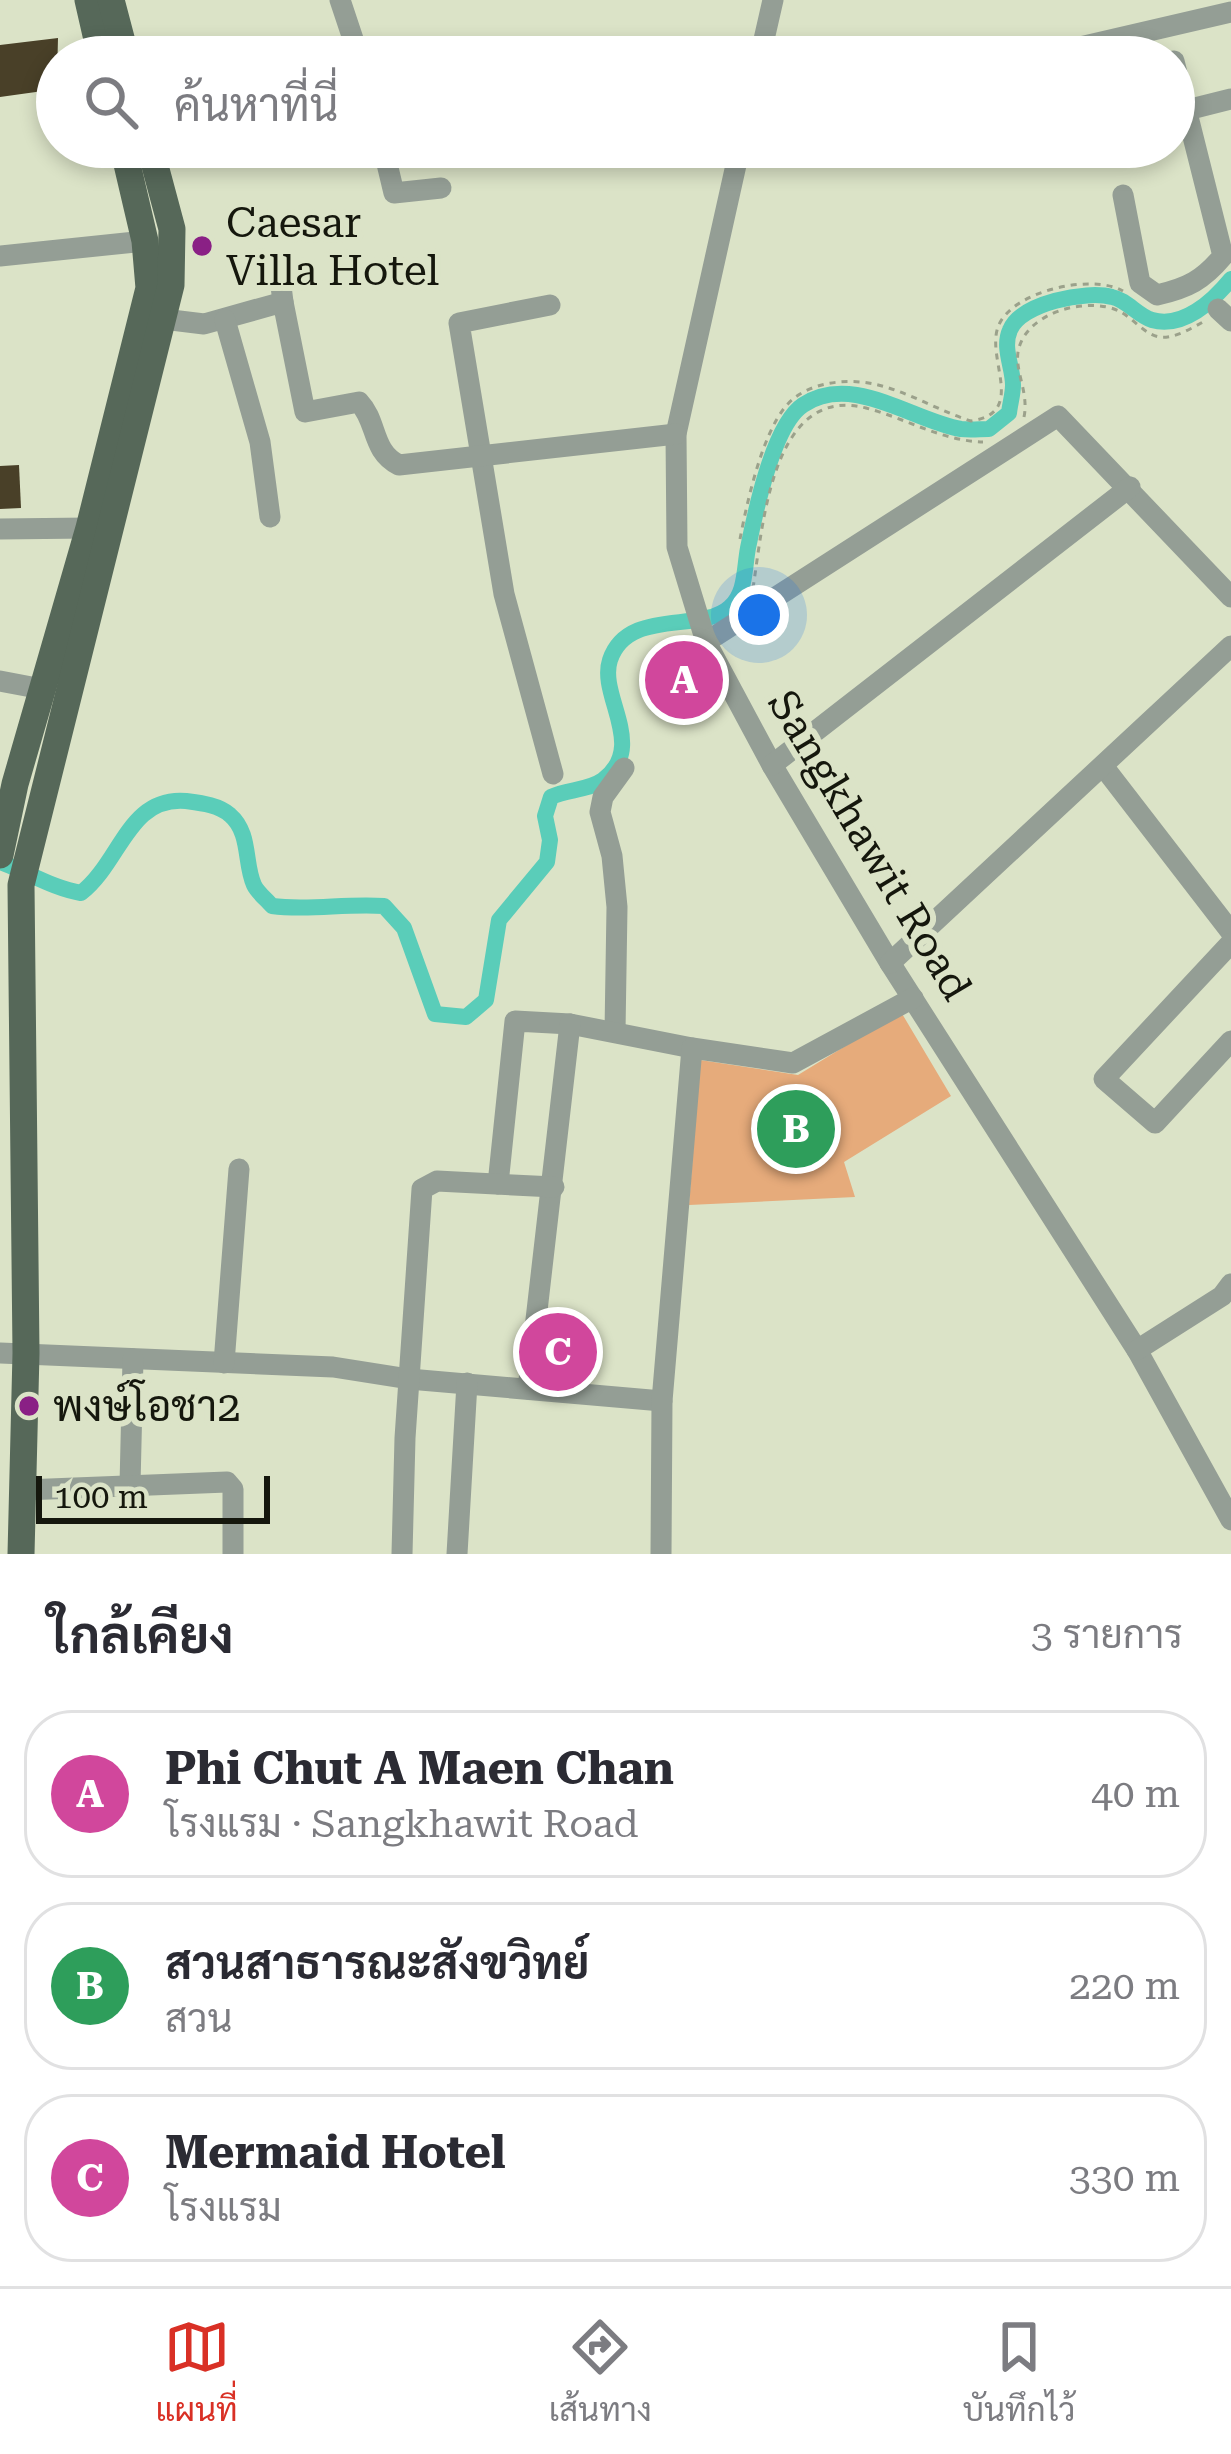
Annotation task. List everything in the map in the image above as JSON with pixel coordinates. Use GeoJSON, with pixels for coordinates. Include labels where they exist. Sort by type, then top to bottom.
{"type":"FeatureCollection","features":[{"type":"Feature","properties":{"kind":"main road"},"geometry":{"type":"LineString","coordinates":[[88,0],[96,36]]}},
{"type":"Feature","properties":{"kind":"main road"},"geometry":{"type":"LineString","coordinates":[[111,0],[120,36]]}},
{"type":"Feature","properties":{"kind":"main road"},"geometry":{"type":"LineString","coordinates":[[3,842],[89,528],[148,288],[145,242],[127,168]]}},
{"type":"Feature","properties":{"kind":"main road"},"geometry":{"type":"LineString","coordinates":[[21,1554],[24,1490],[13,1353],[14,886],[34,838],[171,285],[172,229],[156,168]]}},
{"type":"Feature","properties":{"kind":"street"},"geometry":{"type":"LineString","coordinates":[[340,0],[352,36]]}},
{"type":"Feature","properties":{"kind":"street"},"geometry":{"type":"LineString","coordinates":[[765,36],[773,0]]}},
{"type":"Feature","properties":{"kind":"street"},"geometry":{"type":"LineString","coordinates":[[1127,36],[1231,12]]}},
{"type":"Feature","properties":{"kind":"street"},"geometry":{"type":"LineString","coordinates":[[1166,27],[1168,36]]}},
{"type":"Feature","properties":{"kind":"street"},"geometry":{"type":"LineString","coordinates":[[1195,107],[1231,99]]}},
{"type":"Feature","properties":{"kind":"street"},"geometry":{"type":"LineString","coordinates":[[1124,195],[1140,283],[1157,296],[1203,279],[1223,256],[1195,162]]}},
{"type":"Feature","properties":{"kind":"street"},"geometry":{"type":"LineString","coordinates":[[388,168],[394,193],[441,188]]}},
{"type":"Feature","properties":{"kind":"street","name":"Sangkhawit Road"},"geometry":{"type":"LineString","coordinates":[[735,168],[676,434],[677,548],[706,642],[772,765],[890,963],[1137,1350],[1231,1520]]}},
{"type":"Feature","properties":{"kind":"street"},"geometry":{"type":"LineString","coordinates":[[0,242],[0,256],[145,242]]}},
{"type":"Feature","properties":{"kind":"street"},"geometry":{"type":"LineString","coordinates":[[278,262],[305,412],[359,402],[378,447],[399,465],[676,434]]}},
{"type":"Feature","properties":{"kind":"street"},"geometry":{"type":"LineString","coordinates":[[164,319],[205,324],[284,302]]}},
{"type":"Feature","properties":{"kind":"street"},"geometry":{"type":"LineString","coordinates":[[550,305],[459,322],[504,593],[553,774]]}},
{"type":"Feature","properties":{"kind":"street"},"geometry":{"type":"LineString","coordinates":[[224,320],[260,442],[270,517]]}},
{"type":"Feature","properties":{"kind":"street"},"geometry":{"type":"LineString","coordinates":[[706,642],[1058,416],[1231,597]]}},
{"type":"Feature","properties":{"kind":"street"},"geometry":{"type":"LineString","coordinates":[[772,765],[1130,488]]}},
{"type":"Feature","properties":{"kind":"street"},"geometry":{"type":"LineString","coordinates":[[0,529],[89,528]]}},
{"type":"Feature","properties":{"kind":"street"},"geometry":{"type":"LineString","coordinates":[[890,963],[1231,646]]}},
{"type":"Feature","properties":{"kind":"street"},"geometry":{"type":"LineString","coordinates":[[0,680],[42,689]]}},
{"type":"Feature","properties":{"kind":"street"},"geometry":{"type":"LineString","coordinates":[[1102,766],[1231,932]]}},
{"type":"Feature","properties":{"kind":"street"},"geometry":{"type":"LineString","coordinates":[[615,1033],[617,907],[612,856],[599,812],[603,797],[624,768]]}},
{"type":"Feature","properties":{"kind":"street"},"geometry":{"type":"LineString","coordinates":[[1231,943],[1105,1078],[1155,1123],[1231,1041]]}},
{"type":"Feature","properties":{"kind":"street"},"geometry":{"type":"LineString","coordinates":[[498,1184],[515,1021],[570,1024],[793,1064],[914,998]]}},
{"type":"Feature","properties":{"kind":"street"},"geometry":{"type":"LineString","coordinates":[[528,1389],[570,1024]]}},
{"type":"Feature","properties":{"kind":"street"},"geometry":{"type":"LineString","coordinates":[[661,1554],[662,1401],[692,1048]]}},
{"type":"Feature","properties":{"kind":"street"},"geometry":{"type":"LineString","coordinates":[[224,1363],[239,1169]]}},
{"type":"Feature","properties":{"kind":"street"},"geometry":{"type":"LineString","coordinates":[[402,1554],[422,1189],[437,1181],[554,1187]]}},
{"type":"Feature","properties":{"kind":"street"},"geometry":{"type":"LineString","coordinates":[[1137,1350],[1222,1296],[1231,1284]]}},
{"type":"Feature","properties":{"kind":"street"},"geometry":{"type":"LineString","coordinates":[[13,1353],[333,1367],[409,1379],[662,1401]]}},
{"type":"Feature","properties":{"kind":"street"},"geometry":{"type":"LineString","coordinates":[[130,1484],[133,1359]]}},
{"type":"Feature","properties":{"kind":"street"},"geometry":{"type":"LineString","coordinates":[[457,1554],[467,1383]]}},
{"type":"Feature","properties":{"kind":"street"},"geometry":{"type":"LineString","coordinates":[[24,1490],[227,1482],[233,1489],[233,1554]]}},
{"type":"Feature","properties":{"kind":"path"},"geometry":{"type":"LineString","coordinates":[[740,539],[769,441],[786,406],[808,389],[841,382],[871,383],[971,421],[987,419],[997,410],[1000,397],[998,326],[1011,308],[1043,291],[1080,284],[1114,286],[1130,295]]}},
{"type":"Feature","properties":{"kind":"path"},"geometry":{"type":"LineString","coordinates":[[1012,431],[1025,415],[1027,393],[1017,355],[1025,334],[1042,318],[1101,304],[1124,313],[1156,337],[1174,336],[1224,315]]}},
{"type":"Feature","properties":{"kind":"path"},"geometry":{"type":"LineString","coordinates":[[753,588],[775,472],[799,422],[821,409],[860,406],[944,436],[996,442]]}},
{"type":"Feature","properties":{"kind":"shaded area"},"geometry":{"type":"Polygon","coordinates":[[[901,1012],[951,1096],[844,1162],[855,1197],[689,1205],[700,1060],[798,1075],[901,1012]]]}},
{"type":"Feature","properties":{"kind":"building"},"geometry":{"type":"Polygon","coordinates":[[[36,41],[36,92],[0,97],[0,45],[36,41]]]}},
{"type":"Feature","properties":{"kind":"building"},"geometry":{"type":"Polygon","coordinates":[[[19,465],[21,508],[0,509],[0,466],[19,465]]]}},
{"type":"Feature","properties":{"kind":"building"},"geometry":{"type":"Polygon","coordinates":[[[814,1104],[825,1108],[829,1119],[825,1130],[814,1134],[803,1130],[799,1119],[803,1108],[814,1104]]]}},
{"type":"Feature","properties":{"kind":"waterway"},"geometry":{"type":"LineString","coordinates":[[0,862],[81,893],[151,809],[186,801],[215,807],[237,822],[254,885],[272,906],[384,906],[404,928],[435,1014],[466,1017],[486,1000],[499,920],[547,862],[550,840],[545,816],[551,797],[597,784],[616,767],[622,737],[610,689],[610,660],[632,633],[717,615],[735,601],[742,588],[767,471],[792,415],[822,396],[842,394],[862,396],[961,429],[989,429],[1009,413],[1013,385],[1008,337],[1027,312],[1071,297],[1101,295],[1164,322],[1186,317],[1231,279]]}},
{"type":"Feature","properties":{"kind":"place","name":"Caesar Villa Hotel"},"geometry":{"type":"Point","coordinates":[202,246]}},
{"type":"Feature","properties":{"kind":"place","name":"Phi Chut A Maen Chan"},"geometry":{"type":"Point","coordinates":[684,680]}},
{"type":"Feature","properties":{"kind":"place","name":"สวนสาธารณะสังขวิทย์"},"geometry":{"type":"Point","coordinates":[796,1129]}},
{"type":"Feature","properties":{"kind":"place","name":"Mermaid Hotel"},"geometry":{"type":"Point","coordinates":[558,1352]}},
{"type":"Feature","properties":{"kind":"place","name":"พงษ์โอชา2"},"geometry":{"type":"Point","coordinates":[29,1406]}}]}
